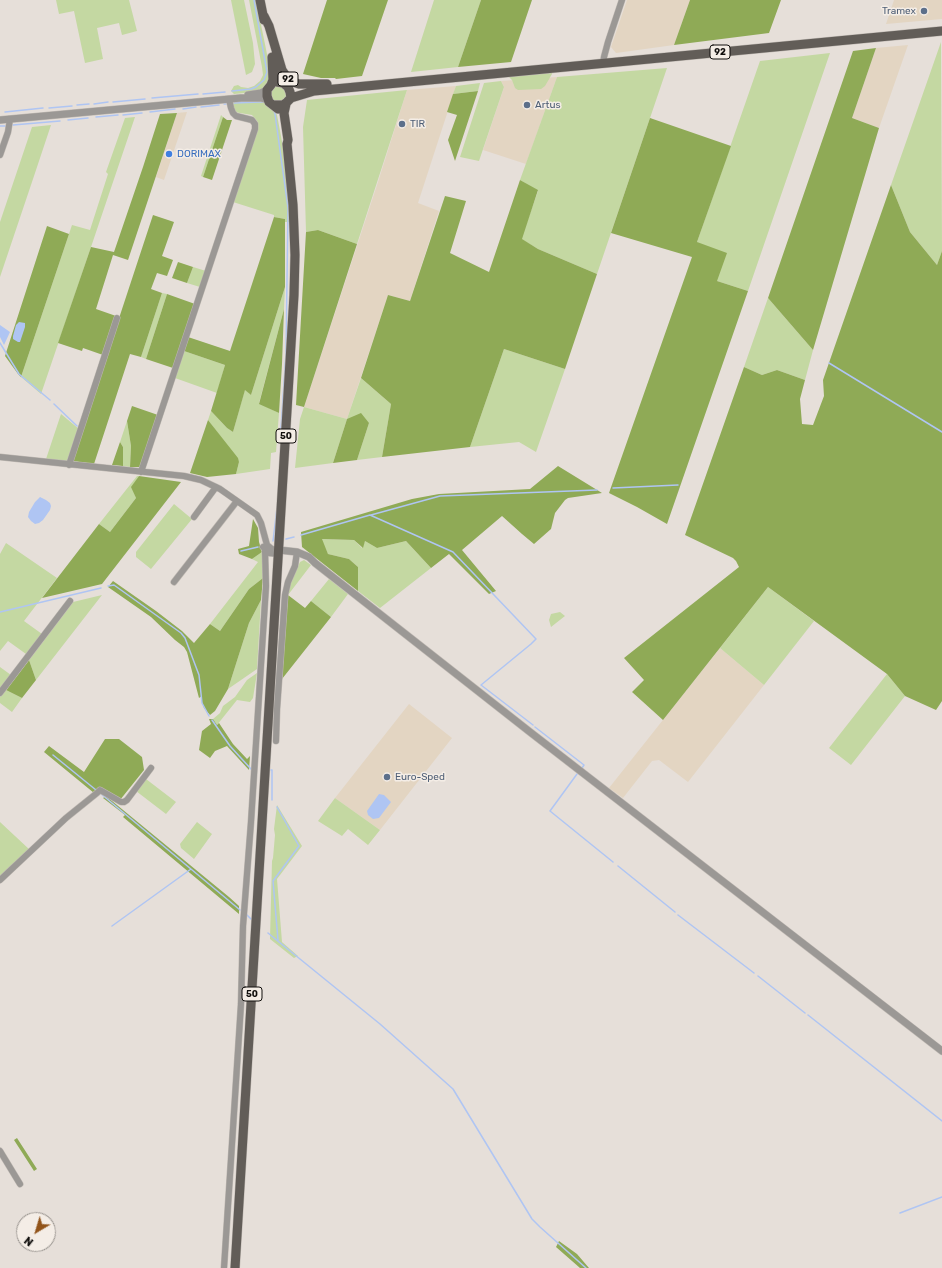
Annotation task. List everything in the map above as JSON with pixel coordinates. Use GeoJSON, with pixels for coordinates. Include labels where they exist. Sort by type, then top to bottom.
{"type":"FeatureCollection","features":[{"type":"Feature","properties":{"kind":"main road","name":"50"},"geometry":{"type":"LineString","coordinates":[[260,0],[272,57],[281,82]]}},
{"type":"Feature","properties":{"kind":"main road","name":"92"},"geometry":{"type":"LineString","coordinates":[[264,16],[269,26],[282,70],[289,80],[299,84],[340,83],[354,87]]}},
{"type":"Feature","properties":{"kind":"main road","name":"92"},"geometry":{"type":"LineString","coordinates":[[289,88],[314,91],[942,31]]}},
{"type":"Feature","properties":{"kind":"main road","name":"50"},"geometry":{"type":"LineString","coordinates":[[272,57],[272,80],[267,94],[271,103],[279,113],[287,144]]}},
{"type":"Feature","properties":{"kind":"main road"},"geometry":{"type":"LineString","coordinates":[[269,87],[275,82],[281,82],[289,88]]}},
{"type":"Feature","properties":{"kind":"main road","name":"50"},"geometry":{"type":"LineString","coordinates":[[235,1268],[294,276],[294,205],[284,114],[288,101],[289,88]]}},
{"type":"Feature","properties":{"kind":"main road","name":"92"},"geometry":{"type":"LineString","coordinates":[[288,101],[314,91]]}},
{"type":"Feature","properties":{"kind":"main road"},"geometry":{"type":"LineString","coordinates":[[271,103],[280,106],[288,101]]}},
{"type":"Feature","properties":{"kind":"street"},"geometry":{"type":"LineString","coordinates":[[603,63],[605,52],[622,0]]}},
{"type":"Feature","properties":{"kind":"street"},"geometry":{"type":"LineString","coordinates":[[240,98],[245,95],[261,93],[269,87]]}},
{"type":"Feature","properties":{"kind":"street"},"geometry":{"type":"LineString","coordinates":[[0,120],[240,98],[261,98],[271,103]]}},
{"type":"Feature","properties":{"kind":"street"},"geometry":{"type":"LineString","coordinates":[[141,472],[255,129],[255,124],[252,120],[236,116],[233,113],[229,99]]}},
{"type":"Feature","properties":{"kind":"street"},"geometry":{"type":"LineString","coordinates":[[0,155],[8,132],[10,119]]}},
{"type":"Feature","properties":{"kind":"street"},"geometry":{"type":"LineString","coordinates":[[69,465],[117,318]]}},
{"type":"Feature","properties":{"kind":"street"},"geometry":{"type":"LineString","coordinates":[[0,457],[193,478],[216,486],[255,514],[260,519],[263,527],[267,548],[266,586],[244,912],[241,1004],[224,1268]]}},
{"type":"Feature","properties":{"kind":"street"},"geometry":{"type":"LineString","coordinates":[[194,517],[216,486]]}},
{"type":"Feature","properties":{"kind":"street"},"geometry":{"type":"LineString","coordinates":[[174,582],[237,501]]}},
{"type":"Feature","properties":{"kind":"street"},"geometry":{"type":"LineString","coordinates":[[267,548],[271,553],[278,552],[297,554],[315,563],[648,824],[942,1051]]}},
{"type":"Feature","properties":{"kind":"street"},"geometry":{"type":"LineString","coordinates":[[276,741],[278,687],[285,595],[287,585],[295,566],[297,554]]}},
{"type":"Feature","properties":{"kind":"street"},"geometry":{"type":"LineString","coordinates":[[0,693],[70,601]]}},
{"type":"Feature","properties":{"kind":"street"},"geometry":{"type":"LineString","coordinates":[[0,880],[66,818],[100,790],[121,802],[124,802],[151,768]]}},
{"type":"Feature","properties":{"kind":"street"},"geometry":{"type":"LineString","coordinates":[[0,1151],[20,1184]]}},
{"type":"Feature","properties":{"kind":"shaded area"},"geometry":{"type":"Polygon","coordinates":[[[627,0],[690,0],[674,45],[616,53],[611,47],[627,0]]]}},
{"type":"Feature","properties":{"kind":"shaded area"},"geometry":{"type":"Polygon","coordinates":[[[894,0],[942,0],[942,19],[886,24],[894,0]]]}},
{"type":"Feature","properties":{"kind":"shaded area"},"geometry":{"type":"Polygon","coordinates":[[[908,45],[879,128],[852,118],[876,48],[908,45]]]}},
{"type":"Feature","properties":{"kind":"shaded area"},"geometry":{"type":"Polygon","coordinates":[[[557,77],[526,164],[483,150],[504,87],[501,81],[557,77]]]}},
{"type":"Feature","properties":{"kind":"shaded area"},"geometry":{"type":"Polygon","coordinates":[[[456,86],[418,203],[439,211],[410,301],[388,295],[347,419],[304,407],[407,90],[456,86]]]}},
{"type":"Feature","properties":{"kind":"shaded area"},"geometry":{"type":"Polygon","coordinates":[[[187,112],[164,180],[156,177],[177,113],[187,112]]]}},
{"type":"Feature","properties":{"kind":"shaded area"},"geometry":{"type":"Polygon","coordinates":[[[720,648],[764,685],[688,782],[659,760],[652,761],[623,798],[609,788],[720,648]]]}},
{"type":"Feature","properties":{"kind":"shaded area","name":"Euro-Sped"},"geometry":{"type":"Polygon","coordinates":[[[409,704],[452,738],[380,830],[335,798],[409,704]]]}},
{"type":"Feature","properties":{"kind":"green space"},"geometry":{"type":"Polygon","coordinates":[[[56,0],[129,0],[137,31],[122,35],[119,23],[97,28],[103,59],[85,63],[74,11],[59,14],[56,0]]]}},
{"type":"Feature","properties":{"kind":"green space"},"geometry":{"type":"Polygon","coordinates":[[[231,0],[244,0],[253,43],[255,64],[252,72],[246,75],[231,0]]]}},
{"type":"Feature","properties":{"kind":"green space"},"geometry":{"type":"Polygon","coordinates":[[[249,0],[256,0],[268,59],[269,81],[265,87],[256,92],[234,94],[231,91],[234,86],[238,85],[248,88],[254,86],[260,81],[263,75],[249,0]]]}},
{"type":"Feature","properties":{"kind":"green space"},"geometry":{"type":"Polygon","coordinates":[[[327,0],[388,0],[362,76],[336,79],[321,78],[303,74],[327,0]]]}},
{"type":"Feature","properties":{"kind":"green space"},"geometry":{"type":"Polygon","coordinates":[[[434,0],[481,0],[458,67],[411,72],[434,0]]]}},
{"type":"Feature","properties":{"kind":"green space"},"geometry":{"type":"Polygon","coordinates":[[[481,0],[532,0],[511,62],[458,67],[481,0]]]}},
{"type":"Feature","properties":{"kind":"green space"},"geometry":{"type":"Polygon","coordinates":[[[690,0],[781,0],[769,33],[674,45],[690,0]]]}},
{"type":"Feature","properties":{"kind":"green space"},"geometry":{"type":"Polygon","coordinates":[[[941,42],[942,251],[937,265],[910,232],[891,185],[941,42]]]}},
{"type":"Feature","properties":{"kind":"green space"},"geometry":{"type":"Polygon","coordinates":[[[876,48],[852,118],[879,128],[813,350],[768,298],[853,51],[876,48]]]}},
{"type":"Feature","properties":{"kind":"green space"},"geometry":{"type":"Polygon","coordinates":[[[830,53],[748,291],[717,281],[697,242],[760,61],[830,53]]]}},
{"type":"Feature","properties":{"kind":"green space"},"geometry":{"type":"Polygon","coordinates":[[[667,68],[597,274],[538,249],[521,239],[538,191],[520,180],[557,77],[667,68]]]}},
{"type":"Feature","properties":{"kind":"green space"},"geometry":{"type":"Polygon","coordinates":[[[552,72],[545,86],[541,89],[518,90],[515,88],[509,77],[514,76],[552,72]]]}},
{"type":"Feature","properties":{"kind":"green space"},"geometry":{"type":"Polygon","coordinates":[[[501,81],[504,87],[479,161],[460,157],[484,83],[501,81]]]}},
{"type":"Feature","properties":{"kind":"green space"},"geometry":{"type":"Polygon","coordinates":[[[480,83],[478,91],[453,94],[456,86],[480,83]]]}},
{"type":"Feature","properties":{"kind":"green space"},"geometry":{"type":"Polygon","coordinates":[[[276,85],[286,88],[286,99],[278,103],[274,102],[270,94],[276,85]]]}},
{"type":"Feature","properties":{"kind":"green space"},"geometry":{"type":"Polygon","coordinates":[[[407,90],[357,244],[318,230],[306,232],[303,127],[307,100],[407,90]]]}},
{"type":"Feature","properties":{"kind":"green space"},"geometry":{"type":"Polygon","coordinates":[[[478,91],[455,161],[448,140],[457,115],[447,112],[453,94],[478,91]]]}},
{"type":"Feature","properties":{"kind":"green space"},"geometry":{"type":"Polygon","coordinates":[[[262,101],[275,111],[277,115],[284,152],[291,222],[285,222],[285,219],[274,217],[274,215],[233,202],[258,125],[257,121],[252,115],[234,112],[232,104],[235,102],[262,101]]]}},
{"type":"Feature","properties":{"kind":"green space"},"geometry":{"type":"Polygon","coordinates":[[[177,113],[128,260],[113,255],[96,309],[116,316],[103,355],[83,348],[82,351],[58,343],[91,247],[114,252],[160,114],[177,113]]]}},
{"type":"Feature","properties":{"kind":"green space"},"geometry":{"type":"Polygon","coordinates":[[[221,115],[223,117],[203,177],[201,176],[221,115]]]}},
{"type":"Feature","properties":{"kind":"green space"},"geometry":{"type":"Polygon","coordinates":[[[135,117],[41,394],[21,377],[72,225],[90,230],[108,174],[106,172],[125,118],[135,117]]]}},
{"type":"Feature","properties":{"kind":"green space"},"geometry":{"type":"Polygon","coordinates":[[[223,117],[227,120],[232,120],[212,180],[203,177],[223,117]]]}},
{"type":"Feature","properties":{"kind":"green space"},"geometry":{"type":"Polygon","coordinates":[[[650,118],[731,146],[697,242],[727,253],[717,281],[748,291],[667,524],[609,493],[692,257],[611,233],[650,118]]]}},
{"type":"Feature","properties":{"kind":"green space"},"geometry":{"type":"Polygon","coordinates":[[[51,125],[0,277],[0,222],[32,127],[51,125]]]}},
{"type":"Feature","properties":{"kind":"green space"},"geometry":{"type":"Polygon","coordinates":[[[520,180],[538,190],[522,239],[538,249],[597,274],[565,369],[504,349],[470,447],[382,457],[391,404],[361,378],[388,295],[410,301],[445,196],[466,201],[450,253],[489,272],[520,180]]]}},
{"type":"Feature","properties":{"kind":"green space"},"geometry":{"type":"Polygon","coordinates":[[[891,185],[910,232],[937,265],[942,251],[942,701],[936,710],[905,696],[887,674],[768,587],[663,720],[632,692],[644,680],[624,658],[739,567],[733,558],[685,535],[744,367],[762,375],[777,370],[805,380],[800,399],[802,424],[813,425],[824,396],[823,380],[891,185]]]}},
{"type":"Feature","properties":{"kind":"green space"},"geometry":{"type":"Polygon","coordinates":[[[153,215],[174,222],[162,256],[173,260],[167,276],[157,273],[151,289],[162,293],[141,357],[130,354],[94,464],[72,461],[153,215]]]}},
{"type":"Feature","properties":{"kind":"green space"},"geometry":{"type":"Polygon","coordinates":[[[274,217],[285,219],[285,287],[251,395],[245,390],[233,432],[227,428],[211,411],[225,365],[184,351],[188,337],[230,351],[274,217]]]}},
{"type":"Feature","properties":{"kind":"green space"},"geometry":{"type":"Polygon","coordinates":[[[47,226],[69,234],[21,377],[5,356],[47,226]]]}},
{"type":"Feature","properties":{"kind":"green space"},"geometry":{"type":"Polygon","coordinates":[[[318,230],[357,244],[304,407],[296,405],[306,232],[318,230]]]}},
{"type":"Feature","properties":{"kind":"green space"},"geometry":{"type":"Polygon","coordinates":[[[178,262],[193,267],[187,283],[172,278],[178,262]]]}},
{"type":"Feature","properties":{"kind":"green space"},"geometry":{"type":"Polygon","coordinates":[[[193,267],[206,271],[200,287],[187,283],[193,267]]]}},
{"type":"Feature","properties":{"kind":"green space"},"geometry":{"type":"Polygon","coordinates":[[[285,287],[284,309],[259,403],[279,413],[276,452],[271,453],[270,469],[236,474],[239,462],[208,420],[211,411],[227,428],[233,432],[245,389],[251,395],[285,287]]]}},
{"type":"Feature","properties":{"kind":"green space"},"geometry":{"type":"Polygon","coordinates":[[[162,293],[167,294],[146,359],[141,357],[162,293]]]}},
{"type":"Feature","properties":{"kind":"green space"},"geometry":{"type":"Polygon","coordinates":[[[167,294],[195,304],[173,368],[146,359],[167,294]]]}},
{"type":"Feature","properties":{"kind":"green space"},"geometry":{"type":"Polygon","coordinates":[[[768,298],[813,350],[805,380],[777,370],[762,375],[744,367],[768,298]]]}},
{"type":"Feature","properties":{"kind":"green space"},"geometry":{"type":"Polygon","coordinates":[[[284,309],[282,364],[279,413],[259,404],[284,309]]]}},
{"type":"Feature","properties":{"kind":"green space"},"geometry":{"type":"Polygon","coordinates":[[[504,349],[565,369],[536,452],[519,442],[470,447],[504,349]]]}},
{"type":"Feature","properties":{"kind":"green space"},"geometry":{"type":"Polygon","coordinates":[[[184,351],[225,365],[217,393],[175,378],[184,351]]]}},
{"type":"Feature","properties":{"kind":"green space"},"geometry":{"type":"Polygon","coordinates":[[[361,378],[391,404],[382,457],[357,460],[369,423],[347,419],[361,378]]]}},
{"type":"Feature","properties":{"kind":"green space"},"geometry":{"type":"Polygon","coordinates":[[[132,406],[158,415],[141,467],[130,467],[131,446],[127,421],[132,406]]]}},
{"type":"Feature","properties":{"kind":"green space"},"geometry":{"type":"Polygon","coordinates":[[[304,407],[347,419],[333,463],[295,468],[300,419],[304,407]]]}},
{"type":"Feature","properties":{"kind":"green space"},"geometry":{"type":"Polygon","coordinates":[[[361,413],[369,423],[357,460],[333,463],[347,419],[361,413]]]}},
{"type":"Feature","properties":{"kind":"green space"},"geometry":{"type":"Polygon","coordinates":[[[61,414],[79,429],[67,461],[46,459],[61,414]]]}},
{"type":"Feature","properties":{"kind":"green space"},"geometry":{"type":"Polygon","coordinates":[[[208,420],[238,458],[239,462],[236,474],[207,477],[190,473],[208,420]]]}},
{"type":"Feature","properties":{"kind":"green space"},"geometry":{"type":"Polygon","coordinates":[[[127,421],[131,446],[130,467],[123,466],[123,447],[120,442],[127,421]]]}},
{"type":"Feature","properties":{"kind":"green space"},"geometry":{"type":"Polygon","coordinates":[[[120,442],[123,447],[123,466],[112,465],[120,442]]]}},
{"type":"Feature","properties":{"kind":"green space"},"geometry":{"type":"Polygon","coordinates":[[[558,466],[602,493],[568,498],[565,500],[555,513],[551,529],[534,544],[502,516],[462,550],[496,591],[489,594],[449,554],[431,568],[406,541],[377,548],[365,541],[363,548],[354,540],[322,539],[328,554],[349,559],[358,567],[358,591],[302,547],[301,532],[412,499],[439,494],[530,489],[558,466]]]}},
{"type":"Feature","properties":{"kind":"green space"},"geometry":{"type":"Polygon","coordinates":[[[137,476],[139,476],[132,487],[136,498],[110,532],[99,524],[137,476]]]}},
{"type":"Feature","properties":{"kind":"green space"},"geometry":{"type":"Polygon","coordinates":[[[139,476],[181,482],[102,584],[42,598],[99,524],[110,532],[136,498],[131,487],[139,476]]]}},
{"type":"Feature","properties":{"kind":"green space"},"geometry":{"type":"Polygon","coordinates":[[[174,504],[192,519],[151,569],[136,557],[136,552],[174,504]]]}},
{"type":"Feature","properties":{"kind":"green space"},"geometry":{"type":"Polygon","coordinates":[[[253,519],[258,528],[259,542],[262,552],[252,559],[239,554],[238,549],[249,546],[253,519]]]}},
{"type":"Feature","properties":{"kind":"green space"},"geometry":{"type":"Polygon","coordinates":[[[321,539],[354,540],[362,548],[365,541],[377,548],[406,541],[431,568],[380,608],[358,591],[358,567],[349,559],[328,554],[321,539]]]}},
{"type":"Feature","properties":{"kind":"green space"},"geometry":{"type":"Polygon","coordinates":[[[6,543],[57,578],[24,621],[42,634],[26,654],[8,641],[0,651],[0,554],[6,543]]]}},
{"type":"Feature","properties":{"kind":"green space"},"geometry":{"type":"Polygon","coordinates":[[[262,552],[264,571],[263,578],[249,589],[220,631],[210,624],[258,562],[252,559],[262,552]]]}},
{"type":"Feature","properties":{"kind":"green space"},"geometry":{"type":"Polygon","coordinates":[[[304,560],[311,565],[288,595],[291,581],[300,562],[304,560]]]}},
{"type":"Feature","properties":{"kind":"green space"},"geometry":{"type":"Polygon","coordinates":[[[263,578],[261,600],[249,623],[228,689],[215,711],[210,715],[204,708],[202,696],[199,698],[187,652],[184,647],[151,617],[108,587],[113,581],[156,611],[182,631],[194,643],[210,624],[220,631],[249,589],[263,578]]]}},
{"type":"Feature","properties":{"kind":"green space"},"geometry":{"type":"Polygon","coordinates":[[[329,579],[348,594],[331,617],[311,601],[329,579]]]}},
{"type":"Feature","properties":{"kind":"green space"},"geometry":{"type":"Polygon","coordinates":[[[768,587],[814,621],[764,685],[720,648],[768,587]]]}},
{"type":"Feature","properties":{"kind":"green space"},"geometry":{"type":"Polygon","coordinates":[[[102,595],[36,680],[29,660],[73,602],[102,595]]]}},
{"type":"Feature","properties":{"kind":"green space"},"geometry":{"type":"Polygon","coordinates":[[[288,595],[305,608],[311,601],[331,617],[282,679],[288,595]]]}},
{"type":"Feature","properties":{"kind":"green space"},"geometry":{"type":"Polygon","coordinates":[[[261,600],[257,669],[228,689],[249,623],[261,600]]]}},
{"type":"Feature","properties":{"kind":"green space"},"geometry":{"type":"Polygon","coordinates":[[[560,612],[565,616],[551,627],[549,620],[551,614],[560,612]]]}},
{"type":"Feature","properties":{"kind":"green space"},"geometry":{"type":"Polygon","coordinates":[[[29,660],[36,680],[22,698],[6,690],[29,660]]]}},
{"type":"Feature","properties":{"kind":"green space"},"geometry":{"type":"Polygon","coordinates":[[[0,667],[11,675],[0,688],[0,667]]]}},
{"type":"Feature","properties":{"kind":"green space"},"geometry":{"type":"Polygon","coordinates":[[[257,673],[253,698],[250,702],[237,700],[217,725],[213,719],[220,713],[223,706],[235,697],[247,680],[257,673]]]}},
{"type":"Feature","properties":{"kind":"green space"},"geometry":{"type":"Polygon","coordinates":[[[887,674],[905,696],[851,765],[829,748],[887,674]]]}},
{"type":"Feature","properties":{"kind":"green space"},"geometry":{"type":"Polygon","coordinates":[[[6,690],[22,698],[12,712],[0,703],[0,697],[6,690]]]}},
{"type":"Feature","properties":{"kind":"green space"},"geometry":{"type":"Polygon","coordinates":[[[209,719],[213,719],[217,725],[219,723],[233,744],[247,759],[250,756],[249,770],[227,746],[215,751],[210,758],[199,750],[202,731],[211,724],[209,719]]]}},
{"type":"Feature","properties":{"kind":"green space"},"geometry":{"type":"Polygon","coordinates":[[[105,739],[119,739],[142,757],[144,770],[120,800],[102,789],[94,793],[44,752],[49,746],[84,772],[105,739]]]}},
{"type":"Feature","properties":{"kind":"green space"},"geometry":{"type":"Polygon","coordinates":[[[146,779],[176,802],[166,814],[136,791],[146,779]]]}},
{"type":"Feature","properties":{"kind":"green space"},"geometry":{"type":"Polygon","coordinates":[[[106,796],[229,897],[239,906],[239,914],[123,817],[125,815],[103,798],[106,796]]]}},
{"type":"Feature","properties":{"kind":"green space"},"geometry":{"type":"Polygon","coordinates":[[[335,798],[380,830],[368,845],[348,829],[342,836],[318,821],[335,798]]]}},
{"type":"Feature","properties":{"kind":"green space"},"geometry":{"type":"Polygon","coordinates":[[[277,805],[302,846],[277,879],[282,942],[298,956],[294,958],[270,939],[272,861],[277,805]]]}},
{"type":"Feature","properties":{"kind":"green space"},"geometry":{"type":"Polygon","coordinates":[[[0,822],[30,850],[1,875],[0,875],[0,822]]]}},
{"type":"Feature","properties":{"kind":"green space"},"geometry":{"type":"Polygon","coordinates":[[[197,822],[212,834],[194,859],[181,848],[180,844],[197,822]]]}},
{"type":"Feature","properties":{"kind":"green space"},"geometry":{"type":"Polygon","coordinates":[[[17,1138],[37,1169],[34,1171],[14,1140],[17,1138]]]}},
{"type":"Feature","properties":{"kind":"green space"},"geometry":{"type":"Polygon","coordinates":[[[559,1241],[577,1254],[589,1268],[580,1268],[556,1247],[559,1241]]]}},
{"type":"Feature","properties":{"kind":"water"},"geometry":{"type":"Polygon","coordinates":[[[19,322],[25,323],[25,327],[20,342],[18,342],[13,339],[13,336],[16,325],[19,322]]]}},
{"type":"Feature","properties":{"kind":"water"},"geometry":{"type":"Polygon","coordinates":[[[0,325],[10,332],[4,345],[0,337],[0,325]]]}},
{"type":"Feature","properties":{"kind":"water"},"geometry":{"type":"Polygon","coordinates":[[[40,497],[50,503],[51,506],[43,520],[35,524],[28,517],[29,512],[35,502],[40,497]]]}},
{"type":"Feature","properties":{"kind":"water"},"geometry":{"type":"Polygon","coordinates":[[[379,794],[384,795],[391,802],[379,818],[373,819],[368,815],[367,811],[379,794]]]}},
{"type":"Feature","properties":{"kind":"waterway"},"geometry":{"type":"LineString","coordinates":[[232,91],[256,87],[264,80],[267,72],[254,0]]}},
{"type":"Feature","properties":{"kind":"waterway"},"geometry":{"type":"LineString","coordinates":[[203,94],[225,92]]}},
{"type":"Feature","properties":{"kind":"waterway"},"geometry":{"type":"LineString","coordinates":[[152,98],[198,94]]}},
{"type":"Feature","properties":{"kind":"waterway"},"geometry":{"type":"LineString","coordinates":[[113,102],[145,99]]}},
{"type":"Feature","properties":{"kind":"waterway"},"geometry":{"type":"LineString","coordinates":[[94,104],[108,102]]}},
{"type":"Feature","properties":{"kind":"waterway"},"geometry":{"type":"LineString","coordinates":[[234,103],[263,102]]}},
{"type":"Feature","properties":{"kind":"waterway"},"geometry":{"type":"LineString","coordinates":[[77,105],[89,104]]}},
{"type":"Feature","properties":{"kind":"waterway"},"geometry":{"type":"LineString","coordinates":[[201,107],[219,105]]}},
{"type":"Feature","properties":{"kind":"waterway"},"geometry":{"type":"LineString","coordinates":[[49,108],[72,106]]}},
{"type":"Feature","properties":{"kind":"waterway"},"geometry":{"type":"LineString","coordinates":[[183,109],[196,107]]}},
{"type":"Feature","properties":{"kind":"waterway"},"geometry":{"type":"LineString","coordinates":[[5,112],[43,108]]}},
{"type":"Feature","properties":{"kind":"waterway"},"geometry":{"type":"LineString","coordinates":[[150,112],[175,109]]}},
{"type":"Feature","properties":{"kind":"waterway"},"geometry":{"type":"LineString","coordinates":[[274,111],[288,208],[286,353],[281,428]]}},
{"type":"Feature","properties":{"kind":"waterway"},"geometry":{"type":"LineString","coordinates":[[123,115],[142,113]]}},
{"type":"Feature","properties":{"kind":"waterway"},"geometry":{"type":"LineString","coordinates":[[96,117],[118,115]]}},
{"type":"Feature","properties":{"kind":"waterway"},"geometry":{"type":"LineString","coordinates":[[68,120],[88,118]]}},
{"type":"Feature","properties":{"kind":"waterway"},"geometry":{"type":"LineString","coordinates":[[13,125],[60,121]]}},
{"type":"Feature","properties":{"kind":"waterway"},"geometry":{"type":"LineString","coordinates":[[0,126],[5,126]]}},
{"type":"Feature","properties":{"kind":"waterway"},"geometry":{"type":"LineString","coordinates":[[0,343],[19,374],[50,400]]}},
{"type":"Feature","properties":{"kind":"waterway"},"geometry":{"type":"LineString","coordinates":[[829,363],[942,432]]}},
{"type":"Feature","properties":{"kind":"waterway"},"geometry":{"type":"LineString","coordinates":[[54,404],[77,426]]}},
{"type":"Feature","properties":{"kind":"waterway"},"geometry":{"type":"LineString","coordinates":[[613,488],[678,485]]}},
{"type":"Feature","properties":{"kind":"waterway"},"geometry":{"type":"LineString","coordinates":[[371,515],[440,496],[597,490]]}},
{"type":"Feature","properties":{"kind":"waterway"},"geometry":{"type":"LineString","coordinates":[[273,541],[277,508]]}},
{"type":"Feature","properties":{"kind":"waterway"},"geometry":{"type":"LineString","coordinates":[[301,535],[370,515],[453,552],[536,639],[481,685],[533,725]]}},
{"type":"Feature","properties":{"kind":"waterway"},"geometry":{"type":"LineString","coordinates":[[286,539],[294,537]]}},
{"type":"Feature","properties":{"kind":"waterway"},"geometry":{"type":"LineString","coordinates":[[241,551],[258,547]]}},
{"type":"Feature","properties":{"kind":"waterway"},"geometry":{"type":"LineString","coordinates":[[108,586],[114,585],[181,633],[185,638],[199,675],[202,703],[209,716]]}},
{"type":"Feature","properties":{"kind":"waterway"},"geometry":{"type":"LineString","coordinates":[[0,612],[101,588]]}},
{"type":"Feature","properties":{"kind":"waterway"},"geometry":{"type":"LineString","coordinates":[[212,720],[230,746],[251,769]]}},
{"type":"Feature","properties":{"kind":"waterway"},"geometry":{"type":"LineString","coordinates":[[535,727],[584,765],[582,768]]}},
{"type":"Feature","properties":{"kind":"waterway"},"geometry":{"type":"LineString","coordinates":[[53,755],[96,790]]}},
{"type":"Feature","properties":{"kind":"waterway"},"geometry":{"type":"LineString","coordinates":[[271,770],[272,800]]}},
{"type":"Feature","properties":{"kind":"waterway"},"geometry":{"type":"LineString","coordinates":[[577,774],[550,811],[613,862]]}},
{"type":"Feature","properties":{"kind":"waterway"},"geometry":{"type":"LineString","coordinates":[[100,793],[240,910]]}},
{"type":"Feature","properties":{"kind":"waterway"},"geometry":{"type":"LineString","coordinates":[[277,807],[299,846],[273,881],[278,940]]}},
{"type":"Feature","properties":{"kind":"waterway"},"geometry":{"type":"LineString","coordinates":[[618,866],[675,912]]}},
{"type":"Feature","properties":{"kind":"waterway"},"geometry":{"type":"LineString","coordinates":[[112,926],[191,869]]}},
{"type":"Feature","properties":{"kind":"waterway"},"geometry":{"type":"LineString","coordinates":[[246,914],[251,919]]}},
{"type":"Feature","properties":{"kind":"waterway"},"geometry":{"type":"LineString","coordinates":[[678,915],[754,973]]}},
{"type":"Feature","properties":{"kind":"waterway"},"geometry":{"type":"LineString","coordinates":[[268,933],[380,1024],[453,1089],[532,1219],[586,1268]]}},
{"type":"Feature","properties":{"kind":"waterway"},"geometry":{"type":"LineString","coordinates":[[758,976],[805,1013]]}},
{"type":"Feature","properties":{"kind":"waterway"},"geometry":{"type":"LineString","coordinates":[[808,1015],[942,1121]]}},
{"type":"Feature","properties":{"kind":"waterway"},"geometry":{"type":"LineString","coordinates":[[900,1213],[942,1197]]}},
{"type":"Feature","properties":{"kind":"place","name":"Tramex"},"geometry":{"type":"Point","coordinates":[924,11]}},
{"type":"Feature","properties":{"kind":"place","name":"Artus"},"geometry":{"type":"Point","coordinates":[527,105]}},
{"type":"Feature","properties":{"kind":"place","name":"TIR"},"geometry":{"type":"Point","coordinates":[402,124]}},
{"type":"Feature","properties":{"kind":"place","name":"DORIMAX"},"geometry":{"type":"Point","coordinates":[169,154]}},
{"type":"Feature","properties":{"kind":"place","name":"Euro-Sped"},"geometry":{"type":"Point","coordinates":[387,777]}}]}
